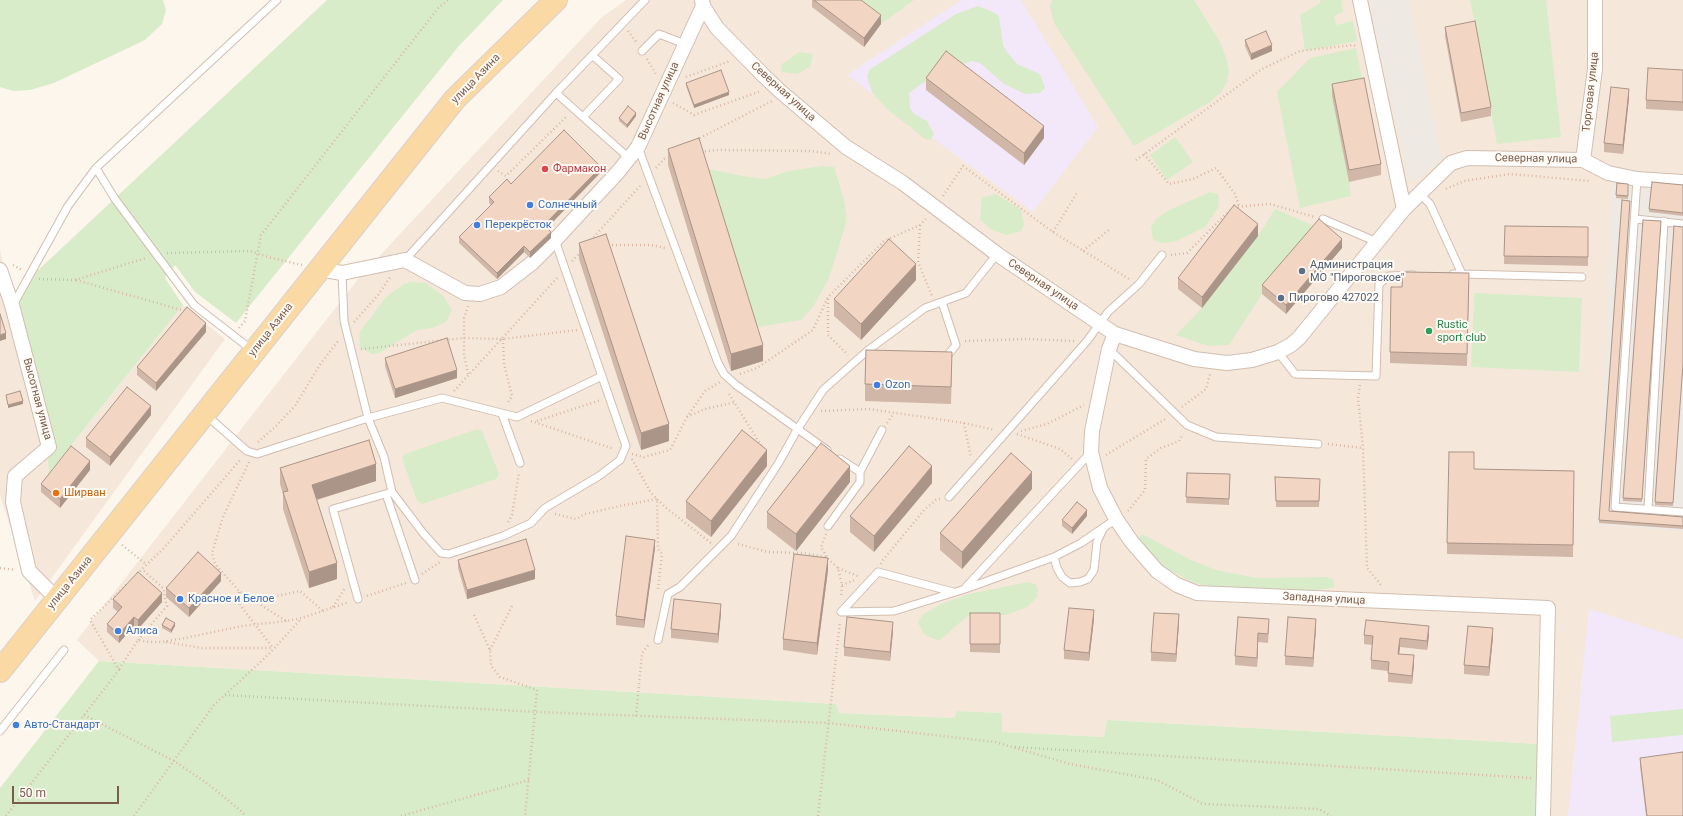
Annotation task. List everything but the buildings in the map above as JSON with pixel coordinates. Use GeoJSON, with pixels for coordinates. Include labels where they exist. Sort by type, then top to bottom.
{"type":"FeatureCollection","features":[{"type":"Feature","properties":{"kind":"main road","name":"улица Азина"},"geometry":{"type":"LineString","coordinates":[[0,671],[455,99],[556,0]]}},
{"type":"Feature","properties":{"kind":"street"},"geometry":{"type":"LineString","coordinates":[[1360,0],[1404,209]]}},
{"type":"Feature","properties":{"kind":"street","name":"Торговая улица"},"geometry":{"type":"LineString","coordinates":[[1583,160],[1595,69],[1595,0]]}},
{"type":"Feature","properties":{"kind":"street","name":"Северная улица"},"geometry":{"type":"LineString","coordinates":[[702,3],[717,28],[774,91],[846,147],[903,183],[997,254],[1115,334],[1194,359],[1226,363],[1252,360],[1278,352],[1299,338],[1404,209],[1451,163],[1467,158],[1583,160],[1608,173],[1637,179],[1683,182]]}},
{"type":"Feature","properties":{"kind":"street","name":"Высотная улица"},"geometry":{"type":"LineString","coordinates":[[472,294],[480,294],[502,287],[532,263],[618,172],[634,152],[685,44],[702,3]]}},
{"type":"Feature","properties":{"kind":"street"},"geometry":{"type":"LineString","coordinates":[[319,269],[342,273],[405,260],[466,293],[472,294]]}},
{"type":"Feature","properties":{"kind":"street","name":"Высотная улица"},"geometry":{"type":"LineString","coordinates":[[0,270],[12,306],[49,447],[15,476],[13,502],[29,571],[57,599]]}},
{"type":"Feature","properties":{"kind":"street","name":"Западная улица"},"geometry":{"type":"LineString","coordinates":[[1115,334],[1109,349],[1092,431],[1092,457],[1100,488],[1116,519],[1131,541],[1157,571],[1177,584],[1197,593],[1548,608],[1543,816]]}},
{"type":"Feature","properties":{"kind":"lane"},"geometry":{"type":"LineString","coordinates":[[12,306],[68,206],[96,168],[277,0]]}},
{"type":"Feature","properties":{"kind":"lane"},"geometry":{"type":"LineString","coordinates":[[405,260],[556,93],[645,0]]}},
{"type":"Feature","properties":{"kind":"lane"},"geometry":{"type":"LineString","coordinates":[[642,51],[659,34],[685,44]]}},
{"type":"Feature","properties":{"kind":"lane"},"geometry":{"type":"LineString","coordinates":[[583,117],[618,79],[592,55]]}},
{"type":"Feature","properties":{"kind":"lane"},"geometry":{"type":"LineString","coordinates":[[556,93],[583,117],[634,152],[649,177],[718,363],[728,378],[797,430],[860,472]]}},
{"type":"Feature","properties":{"kind":"lane"},"geometry":{"type":"LineString","coordinates":[[96,168],[115,198],[194,305],[254,351]]}},
{"type":"Feature","properties":{"kind":"lane"},"geometry":{"type":"LineString","coordinates":[[1637,179],[1615,507],[1683,512],[1683,506]]}},
{"type":"Feature","properties":{"kind":"lane"},"geometry":{"type":"LineString","coordinates":[[1420,194],[1430,204],[1462,274]]}},
{"type":"Feature","properties":{"kind":"lane"},"geometry":{"type":"LineString","coordinates":[[1322,219],[1377,242]]}},
{"type":"Feature","properties":{"kind":"lane"},"geometry":{"type":"LineString","coordinates":[[1635,219],[1683,224]]}},
{"type":"Feature","properties":{"kind":"lane"},"geometry":{"type":"LineString","coordinates":[[1648,509],[1664,221]]}},
{"type":"Feature","properties":{"kind":"lane"},"geometry":{"type":"LineString","coordinates":[[389,493],[441,553],[449,554],[499,537],[531,523],[545,508],[599,476],[620,460],[626,446],[555,240]]}},
{"type":"Feature","properties":{"kind":"lane"},"geometry":{"type":"LineString","coordinates":[[658,640],[668,594],[680,587],[731,536],[823,390],[857,360],[925,308],[966,293],[997,254]]}},
{"type":"Feature","properties":{"kind":"lane"},"geometry":{"type":"LineString","coordinates":[[949,497],[1087,341],[1108,312],[1139,284],[1162,255]]}},
{"type":"Feature","properties":{"kind":"lane"},"geometry":{"type":"LineString","coordinates":[[342,273],[344,321],[368,418],[384,457],[389,493],[415,580]]}},
{"type":"Feature","properties":{"kind":"lane"},"geometry":{"type":"LineString","coordinates":[[1447,274],[1582,278]]}},
{"type":"Feature","properties":{"kind":"lane"},"geometry":{"type":"LineString","coordinates":[[1278,352],[1295,374],[1376,376],[1379,284],[1389,276],[1418,275]]}},
{"type":"Feature","properties":{"kind":"lane"},"geometry":{"type":"LineString","coordinates":[[932,357],[948,356],[956,345],[939,303]]}},
{"type":"Feature","properties":{"kind":"lane"},"geometry":{"type":"LineString","coordinates":[[1109,349],[1187,425],[1216,437],[1318,444]]}},
{"type":"Feature","properties":{"kind":"lane"},"geometry":{"type":"LineString","coordinates":[[857,360],[876,357]]}},
{"type":"Feature","properties":{"kind":"lane"},"geometry":{"type":"LineString","coordinates":[[204,414],[250,452],[257,454],[368,418],[442,398],[517,417],[602,376]]}},
{"type":"Feature","properties":{"kind":"lane"},"geometry":{"type":"LineString","coordinates":[[502,414],[520,462]]}},
{"type":"Feature","properties":{"kind":"lane"},"geometry":{"type":"LineString","coordinates":[[828,526],[860,482],[860,472],[882,430]]}},
{"type":"Feature","properties":{"kind":"lane"},"geometry":{"type":"LineString","coordinates":[[964,589],[1079,465],[1092,457]]}},
{"type":"Feature","properties":{"kind":"lane"},"geometry":{"type":"LineString","coordinates":[[358,599],[333,509],[389,493]]}},
{"type":"Feature","properties":{"kind":"lane"},"geometry":{"type":"LineString","coordinates":[[841,612],[894,611],[964,589],[1054,557],[1081,544],[1116,519]]}},
{"type":"Feature","properties":{"kind":"lane"},"geometry":{"type":"LineString","coordinates":[[1054,557],[1057,568],[1062,577],[1070,582],[1080,582],[1088,579],[1094,570],[1097,542],[1104,528]]}},
{"type":"Feature","properties":{"kind":"lane"},"geometry":{"type":"LineString","coordinates":[[841,612],[878,572],[953,592]]}},
{"type":"Feature","properties":{"kind":"lane"},"geometry":{"type":"LineString","coordinates":[[0,732],[64,650]]}},
{"type":"Feature","properties":{"kind":"path"},"geometry":{"type":"LineString","coordinates":[[234,336],[245,321],[261,235],[439,7],[448,0]]}},
{"type":"Feature","properties":{"kind":"path"},"geometry":{"type":"LineString","coordinates":[[1136,160],[1262,70],[1300,51],[1353,45],[1372,56]]}},
{"type":"Feature","properties":{"kind":"path"},"geometry":{"type":"LineString","coordinates":[[667,83],[735,60]]}},
{"type":"Feature","properties":{"kind":"path"},"geometry":{"type":"LineString","coordinates":[[660,97],[694,114],[774,91],[774,100],[700,138],[697,143]]}},
{"type":"Feature","properties":{"kind":"path"},"geometry":{"type":"LineString","coordinates":[[492,177],[498,171],[506,176],[574,109]]}},
{"type":"Feature","properties":{"kind":"path"},"geometry":{"type":"LineString","coordinates":[[697,153],[722,150],[811,151],[835,154]]}},
{"type":"Feature","properties":{"kind":"path"},"geometry":{"type":"LineString","coordinates":[[1144,154],[1168,184],[1193,179],[1216,168],[1235,194],[1239,207]]}},
{"type":"Feature","properties":{"kind":"path"},"geometry":{"type":"LineString","coordinates":[[442,398],[454,391],[503,339],[664,159],[677,156]]}},
{"type":"Feature","properties":{"kind":"path"},"geometry":{"type":"LineString","coordinates":[[728,378],[757,368],[813,330],[828,297],[884,241],[920,225],[935,208],[963,166],[1053,232],[1139,284]]}},
{"type":"Feature","properties":{"kind":"path"},"geometry":{"type":"LineString","coordinates":[[1430,204],[1447,188],[1464,181],[1510,174],[1571,178],[1607,183],[1608,173]]}},
{"type":"Feature","properties":{"kind":"path"},"geometry":{"type":"LineString","coordinates":[[1053,232],[1078,191]]}},
{"type":"Feature","properties":{"kind":"path"},"geometry":{"type":"LineString","coordinates":[[1162,255],[1187,253],[1233,207],[1270,204],[1322,219]]}},
{"type":"Feature","properties":{"kind":"path"},"geometry":{"type":"LineString","coordinates":[[920,225],[918,262],[939,303]]}},
{"type":"Feature","properties":{"kind":"path"},"geometry":{"type":"LineString","coordinates":[[1084,251],[1110,229]]}},
{"type":"Feature","properties":{"kind":"path"},"geometry":{"type":"LineString","coordinates":[[608,245],[651,244],[677,252]]}},
{"type":"Feature","properties":{"kind":"path"},"geometry":{"type":"LineString","coordinates":[[119,670],[90,620],[164,548],[250,452],[295,406],[319,366],[405,260]]}},
{"type":"Feature","properties":{"kind":"path"},"geometry":{"type":"LineString","coordinates":[[75,280],[209,317]]}},
{"type":"Feature","properties":{"kind":"path"},"geometry":{"type":"LineString","coordinates":[[468,375],[464,354],[464,318],[472,294]]}},
{"type":"Feature","properties":{"kind":"path"},"geometry":{"type":"LineString","coordinates":[[828,297],[828,335],[857,360]]}},
{"type":"Feature","properties":{"kind":"path"},"geometry":{"type":"LineString","coordinates":[[333,349],[351,350],[464,338],[503,339],[586,329]]}},
{"type":"Feature","properties":{"kind":"path"},"geometry":{"type":"LineString","coordinates":[[502,414],[512,396],[504,364],[503,339]]}},
{"type":"Feature","properties":{"kind":"path"},"geometry":{"type":"LineString","coordinates":[[954,342],[1026,339],[1069,342],[1087,341]]}},
{"type":"Feature","properties":{"kind":"path"},"geometry":{"type":"LineString","coordinates":[[1092,457],[1175,414],[1206,389],[1213,361]]}},
{"type":"Feature","properties":{"kind":"path"},"geometry":{"type":"LineString","coordinates":[[1362,376],[1358,398],[1363,448],[1367,568],[1381,585],[1380,601]]}},
{"type":"Feature","properties":{"kind":"path"},"geometry":{"type":"LineString","coordinates":[[720,382],[724,387]]}},
{"type":"Feature","properties":{"kind":"path"},"geometry":{"type":"LineString","coordinates":[[727,392],[735,402],[775,468]]}},
{"type":"Feature","properties":{"kind":"path"},"geometry":{"type":"LineString","coordinates":[[532,422],[609,398]]}},
{"type":"Feature","properties":{"kind":"path"},"geometry":{"type":"LineString","coordinates":[[687,417],[705,410],[743,400],[759,402]]}},
{"type":"Feature","properties":{"kind":"path"},"geometry":{"type":"LineString","coordinates":[[1079,465],[1060,449],[1015,433],[1047,424],[1088,402],[1087,410]]}},
{"type":"Feature","properties":{"kind":"path"},"geometry":{"type":"LineString","coordinates":[[809,412],[869,409],[964,423],[1007,432]]}},
{"type":"Feature","properties":{"kind":"path"},"geometry":{"type":"LineString","coordinates":[[964,423],[969,442],[972,470]]}},
{"type":"Feature","properties":{"kind":"path"},"geometry":{"type":"LineString","coordinates":[[1116,519],[1130,509],[1145,490],[1146,459],[1161,448],[1179,441],[1187,425]]}},
{"type":"Feature","properties":{"kind":"path"},"geometry":{"type":"LineString","coordinates":[[1318,444],[1363,448]]}},
{"type":"Feature","properties":{"kind":"path"},"geometry":{"type":"LineString","coordinates":[[250,452],[223,517],[212,553],[215,564],[239,591],[286,621],[289,621]]}},
{"type":"Feature","properties":{"kind":"path"},"geometry":{"type":"LineString","coordinates":[[629,454],[651,493],[718,549]]}},
{"type":"Feature","properties":{"kind":"path"},"geometry":{"type":"LineString","coordinates":[[499,537],[512,515],[520,462]]}},
{"type":"Feature","properties":{"kind":"path"},"geometry":{"type":"LineString","coordinates":[[878,572],[883,560],[925,509],[936,500],[949,497]]}},
{"type":"Feature","properties":{"kind":"path"},"geometry":{"type":"LineString","coordinates":[[542,511],[576,519],[586,514],[657,499]]}},
{"type":"Feature","properties":{"kind":"path"},"geometry":{"type":"LineString","coordinates":[[657,499],[658,549],[662,554],[658,593]]}},
{"type":"Feature","properties":{"kind":"path"},"geometry":{"type":"LineString","coordinates":[[828,526],[821,547],[828,558],[838,568],[862,578]]}},
{"type":"Feature","properties":{"kind":"path"},"geometry":{"type":"LineString","coordinates":[[726,540],[768,552],[803,552],[828,558]]}},
{"type":"Feature","properties":{"kind":"path"},"geometry":{"type":"LineString","coordinates":[[162,642],[255,624],[289,621],[302,618],[415,580],[443,560]]}},
{"type":"Feature","properties":{"kind":"path"},"geometry":{"type":"LineString","coordinates":[[818,816],[841,612],[842,585],[838,568]]}},
{"type":"Feature","properties":{"kind":"path"},"geometry":{"type":"LineString","coordinates":[[6,816],[119,670],[138,640],[167,606],[164,596],[164,589],[142,569]]}},
{"type":"Feature","properties":{"kind":"path"},"geometry":{"type":"LineString","coordinates":[[333,608],[351,577]]}},
{"type":"Feature","properties":{"kind":"path"},"geometry":{"type":"LineString","coordinates":[[239,591],[240,605],[273,648]]}},
{"type":"Feature","properties":{"kind":"path"},"geometry":{"type":"LineString","coordinates":[[254,601],[300,591],[324,611]]}},
{"type":"Feature","properties":{"kind":"path"},"geometry":{"type":"LineString","coordinates":[[490,650],[512,604]]}},
{"type":"Feature","properties":{"kind":"path"},"geometry":{"type":"LineString","coordinates":[[474,615],[490,650],[491,666],[500,677],[538,690],[525,816]]}},
{"type":"Feature","properties":{"kind":"path"},"geometry":{"type":"LineString","coordinates":[[134,816],[214,705],[302,618]]}},
{"type":"Feature","properties":{"kind":"path"},"geometry":{"type":"LineString","coordinates":[[138,640],[202,648],[273,648]]}},
{"type":"Feature","properties":{"kind":"path"},"geometry":{"type":"LineString","coordinates":[[636,716],[642,653],[651,640],[658,640]]}},
{"type":"Feature","properties":{"kind":"path"},"geometry":{"type":"LineString","coordinates":[[225,695],[536,712],[828,723],[995,742],[1070,764],[1157,780],[1203,804],[1319,809],[1331,816]]}},
{"type":"Feature","properties":{"kind":"path"},"geometry":{"type":"LineString","coordinates":[[84,715],[174,761],[208,784],[246,816]]}},
{"type":"Feature","properties":{"kind":"path"},"geometry":{"type":"LineString","coordinates":[[1011,747],[1544,778]]}},
{"type":"Feature","properties":{"kind":"path"},"geometry":{"type":"LineString","coordinates":[[401,816],[529,780]]}},
{"type":"Feature","properties":{"kind":"shaded area"},"geometry":{"type":"Polygon","coordinates":[[[626,0],[1683,0],[1683,816],[1536,816],[1540,744],[1107,720],[1104,737],[1001,732],[1002,713],[957,711],[954,718],[839,713],[836,704],[99,661],[77,640],[358,279],[602,17],[626,0]]]}},
{"type":"Feature","properties":{"kind":"shaded area"},"geometry":{"type":"Polygon","coordinates":[[[961,0],[1021,0],[1098,127],[1033,212],[847,75],[961,0]]]}},
{"type":"Feature","properties":{"kind":"shaded area"},"geometry":{"type":"Polygon","coordinates":[[[1369,0],[1409,0],[1442,160],[1410,183],[1369,0]]]}},
{"type":"Feature","properties":{"kind":"shaded area"},"geometry":{"type":"Polygon","coordinates":[[[1612,174],[1683,180],[1683,531],[1598,525],[1612,174]]]}},
{"type":"Feature","properties":{"kind":"shaded area"},"geometry":{"type":"Polygon","coordinates":[[[0,249],[11,306],[46,425],[50,472],[183,305],[225,339],[35,601],[0,496],[0,249]]]}},
{"type":"Feature","properties":{"kind":"shaded area"},"geometry":{"type":"Polygon","coordinates":[[[1589,609],[1683,639],[1683,816],[1568,816],[1589,609]]]}},
{"type":"Feature","properties":{"kind":"green space"},"geometry":{"type":"Polygon","coordinates":[[[0,0],[163,0],[166,10],[162,24],[145,40],[54,83],[30,90],[13,91],[0,87],[0,0]]]}},
{"type":"Feature","properties":{"kind":"green space"},"geometry":{"type":"Polygon","coordinates":[[[327,0],[503,0],[458,47],[236,323],[195,292],[175,265],[165,278],[183,305],[49,473],[46,425],[11,306],[34,274],[327,0]]]}},
{"type":"Feature","properties":{"kind":"green space"},"geometry":{"type":"Polygon","coordinates":[[[850,0],[914,0],[881,24],[850,0]]]}},
{"type":"Feature","properties":{"kind":"green space"},"geometry":{"type":"Polygon","coordinates":[[[1052,0],[1194,0],[1220,42],[1229,71],[1227,82],[1221,92],[1210,102],[1134,146],[1054,23],[1050,7],[1052,0]]]}},
{"type":"Feature","properties":{"kind":"green space"},"geometry":{"type":"Polygon","coordinates":[[[1321,0],[1342,0],[1343,12],[1334,16],[1336,25],[1353,21],[1357,41],[1305,51],[1300,15],[1319,4],[1321,0]]]}},
{"type":"Feature","properties":{"kind":"green space"},"geometry":{"type":"Polygon","coordinates":[[[1470,0],[1546,0],[1561,137],[1497,144],[1470,0]]]}},
{"type":"Feature","properties":{"kind":"green space"},"geometry":{"type":"Polygon","coordinates":[[[978,6],[999,16],[1003,45],[1007,52],[1017,64],[1040,74],[1045,88],[1040,93],[1025,94],[1004,84],[980,63],[972,61],[957,66],[921,84],[909,93],[910,108],[914,114],[927,121],[934,134],[930,140],[923,138],[888,110],[872,92],[867,77],[869,70],[956,14],[978,6]]]}},
{"type":"Feature","properties":{"kind":"green space"},"geometry":{"type":"Polygon","coordinates":[[[1356,48],[1364,89],[1349,182],[1351,196],[1300,208],[1277,92],[1310,58],[1356,48]]]}},
{"type":"Feature","properties":{"kind":"green space"},"geometry":{"type":"Polygon","coordinates":[[[799,52],[813,54],[810,67],[797,74],[781,72],[782,64],[799,52]]]}},
{"type":"Feature","properties":{"kind":"green space"},"geometry":{"type":"Polygon","coordinates":[[[1175,137],[1193,162],[1167,180],[1150,155],[1175,137]]]}},
{"type":"Feature","properties":{"kind":"green space"},"geometry":{"type":"Polygon","coordinates":[[[822,166],[834,167],[844,200],[847,220],[829,278],[813,307],[801,320],[752,328],[703,168],[765,179],[789,171],[822,166]]]}},
{"type":"Feature","properties":{"kind":"green space"},"geometry":{"type":"Polygon","coordinates":[[[1210,192],[1218,194],[1218,208],[1205,227],[1177,241],[1162,243],[1153,240],[1151,227],[1155,220],[1167,211],[1210,192]]]}},
{"type":"Feature","properties":{"kind":"green space"},"geometry":{"type":"Polygon","coordinates":[[[996,194],[1021,210],[1024,225],[1021,231],[1006,235],[990,229],[980,219],[982,197],[996,194]]]}},
{"type":"Feature","properties":{"kind":"green space"},"geometry":{"type":"Polygon","coordinates":[[[1275,209],[1319,228],[1262,294],[1229,345],[1208,346],[1176,335],[1202,308],[1258,236],[1275,209]]]}},
{"type":"Feature","properties":{"kind":"green space"},"geometry":{"type":"Polygon","coordinates":[[[411,282],[426,283],[444,297],[452,310],[446,322],[432,328],[417,330],[379,353],[372,354],[360,347],[359,333],[386,297],[404,284],[411,282]]]}},
{"type":"Feature","properties":{"kind":"green space"},"geometry":{"type":"Polygon","coordinates":[[[1474,293],[1582,298],[1579,372],[1471,367],[1474,293]]]}},
{"type":"Feature","properties":{"kind":"green space"},"geometry":{"type":"Polygon","coordinates":[[[477,429],[482,431],[499,474],[496,479],[422,504],[417,501],[402,458],[405,454],[477,429]]]}},
{"type":"Feature","properties":{"kind":"green space"},"geometry":{"type":"Polygon","coordinates":[[[1142,534],[1189,559],[1216,570],[1256,578],[1326,577],[1333,579],[1335,587],[1300,593],[1202,585],[1188,580],[1148,558],[1137,539],[1142,534]]]}},
{"type":"Feature","properties":{"kind":"green space"},"geometry":{"type":"Polygon","coordinates":[[[1028,582],[1035,584],[1038,590],[1037,597],[1027,607],[1006,615],[973,614],[966,617],[939,641],[925,635],[918,623],[922,615],[941,604],[969,594],[1028,582]]]}},
{"type":"Feature","properties":{"kind":"green space"},"geometry":{"type":"Polygon","coordinates":[[[99,661],[836,704],[839,713],[954,718],[957,711],[1002,713],[1002,732],[1104,737],[1107,720],[1540,744],[1536,816],[0,816],[0,788],[99,661]]]}},
{"type":"Feature","properties":{"kind":"green space"},"geometry":{"type":"Polygon","coordinates":[[[1683,709],[1683,735],[1612,742],[1610,716],[1683,709]]]}},
{"type":"Feature","properties":{"kind":"place","name":"Фармакон"},"geometry":{"type":"Point","coordinates":[545,169]}},
{"type":"Feature","properties":{"kind":"place","name":"Солнечный"},"geometry":{"type":"Point","coordinates":[530,205]}},
{"type":"Feature","properties":{"kind":"place","name":"Перекрёсток"},"geometry":{"type":"Point","coordinates":[477,225]}},
{"type":"Feature","properties":{"kind":"place","name":"Администрация МО \"Пироговское\""},"geometry":{"type":"Point","coordinates":[1302,271]}},
{"type":"Feature","properties":{"kind":"place","name":"Пирогово 427022"},"geometry":{"type":"Point","coordinates":[1281,298]}},
{"type":"Feature","properties":{"kind":"place","name":"Rustic sport club"},"geometry":{"type":"Point","coordinates":[1429,331]}},
{"type":"Feature","properties":{"kind":"place","name":"Ozon"},"geometry":{"type":"Point","coordinates":[877,385]}},
{"type":"Feature","properties":{"kind":"place","name":"Ширван"},"geometry":{"type":"Point","coordinates":[56,493]}},
{"type":"Feature","properties":{"kind":"place","name":"Красное и Белое"},"geometry":{"type":"Point","coordinates":[180,599]}},
{"type":"Feature","properties":{"kind":"place","name":"Алиса"},"geometry":{"type":"Point","coordinates":[118,631]}},
{"type":"Feature","properties":{"kind":"place","name":"Авто-Стандарт"},"geometry":{"type":"Point","coordinates":[16,725]}}]}
